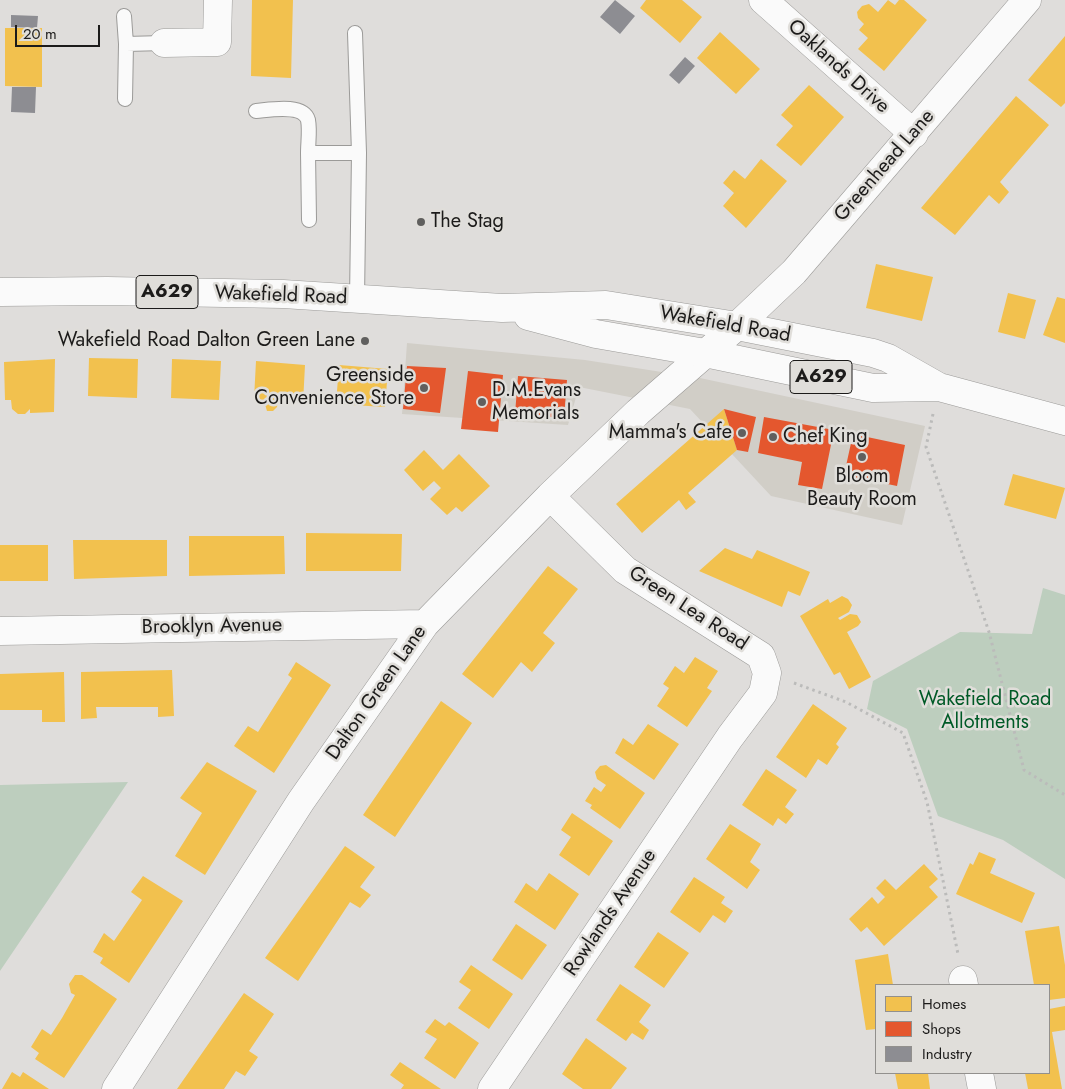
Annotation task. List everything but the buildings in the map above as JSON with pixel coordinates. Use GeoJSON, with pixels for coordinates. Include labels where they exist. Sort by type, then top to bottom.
{"type":"FeatureCollection","features":[{"type":"Feature","properties":{"kind":"main road"},"geometry":{"type":"LineString","coordinates":[[164,43],[217,42],[218,0]]}},
{"type":"Feature","properties":{"kind":"main road","name":"Oaklands Drive"},"geometry":{"type":"LineString","coordinates":[[763,0],[914,134]]}},
{"type":"Feature","properties":{"kind":"main road","name":"Greenhead Lane"},"geometry":{"type":"LineString","coordinates":[[705,352],[737,326],[794,272],[1027,0]]}},
{"type":"Feature","properties":{"kind":"main road","name":"Wakefield Road"},"geometry":{"type":"LineString","coordinates":[[0,292],[117,291],[283,294],[502,308],[606,305],[737,326],[872,353],[888,358],[939,387],[1065,420]]}},
{"type":"Feature","properties":{"kind":"main road","name":"Wakefield Road"},"geometry":{"type":"LineString","coordinates":[[502,308],[596,334],[705,352],[873,388],[939,387]]}},
{"type":"Feature","properties":{"kind":"main road","name":"Dalton Green Lane"},"geometry":{"type":"LineString","coordinates":[[116,1089],[301,801],[425,624],[550,496],[638,412],[705,352]]}},
{"type":"Feature","properties":{"kind":"main road","name":"Green Lea Road"},"geometry":{"type":"LineString","coordinates":[[550,496],[625,570],[761,656],[767,673]]}},
{"type":"Feature","properties":{"kind":"main road","name":"Brooklyn Avenue"},"geometry":{"type":"LineString","coordinates":[[0,631],[425,624]]}},
{"type":"Feature","properties":{"kind":"main road","name":"Rowlands Avenue"},"geometry":{"type":"LineString","coordinates":[[492,1089],[730,737],[763,693],[767,673]]}},
{"type":"Feature","properties":{"kind":"main road"},"geometry":{"type":"LineString","coordinates":[[979,1074],[982,1089]]}},
{"type":"Feature","properties":{"kind":"lane"},"geometry":{"type":"LineString","coordinates":[[124,16],[126,44],[125,99]]}},
{"type":"Feature","properties":{"kind":"lane"},"geometry":{"type":"LineString","coordinates":[[355,33],[359,153],[357,299]]}},
{"type":"Feature","properties":{"kind":"lane"},"geometry":{"type":"LineString","coordinates":[[126,44],[164,43]]}},
{"type":"Feature","properties":{"kind":"lane"},"geometry":{"type":"LineString","coordinates":[[256,111],[299,111],[305,115],[308,121],[309,220]]}},
{"type":"Feature","properties":{"kind":"lane"},"geometry":{"type":"LineString","coordinates":[[308,153],[359,153]]}},
{"type":"Feature","properties":{"kind":"path"},"geometry":{"type":"LineString","coordinates":[[939,387],[926,446],[989,632],[1024,770],[1065,795]]}},
{"type":"Feature","properties":{"kind":"path"},"geometry":{"type":"LineString","coordinates":[[767,673],[846,702],[903,733],[927,802],[963,982]]}},
{"type":"Feature","properties":{"kind":"shaded area"},"geometry":{"type":"Polygon","coordinates":[[[407,343],[585,360],[700,378],[925,426],[902,525],[771,496],[690,409],[579,387],[568,425],[402,414],[407,343]]]}},
{"type":"Feature","properties":{"kind":"green space","name":"Wakefield Road Allotments"},"geometry":{"type":"Polygon","coordinates":[[[1043,588],[1065,595],[1065,879],[1003,840],[938,816],[907,729],[867,709],[873,681],[960,632],[1032,634],[1043,588]]]}},
{"type":"Feature","properties":{"kind":"green space"},"geometry":{"type":"Polygon","coordinates":[[[128,782],[0,971],[0,785],[128,782]]]}},
{"type":"Feature","properties":{"kind":"place","name":"The Stag"},"geometry":{"type":"Point","coordinates":[421,222]}},
{"type":"Feature","properties":{"kind":"place","name":"Wakefield Road Dalton Green Lane"},"geometry":{"type":"Point","coordinates":[365,341]}},
{"type":"Feature","properties":{"kind":"place","name":"Greenside Convenience Store"},"geometry":{"type":"Point","coordinates":[424,388]}},
{"type":"Feature","properties":{"kind":"place","name":"D.M.Evans Memorials"},"geometry":{"type":"Point","coordinates":[482,402]}},
{"type":"Feature","properties":{"kind":"place","name":"Mamma's Cafe"},"geometry":{"type":"Point","coordinates":[742,433]}},
{"type":"Feature","properties":{"kind":"place","name":"Chef King"},"geometry":{"type":"Point","coordinates":[773,437]}},
{"type":"Feature","properties":{"kind":"place","name":"Bloom Beauty Room"},"geometry":{"type":"Point","coordinates":[862,457]}}]}
